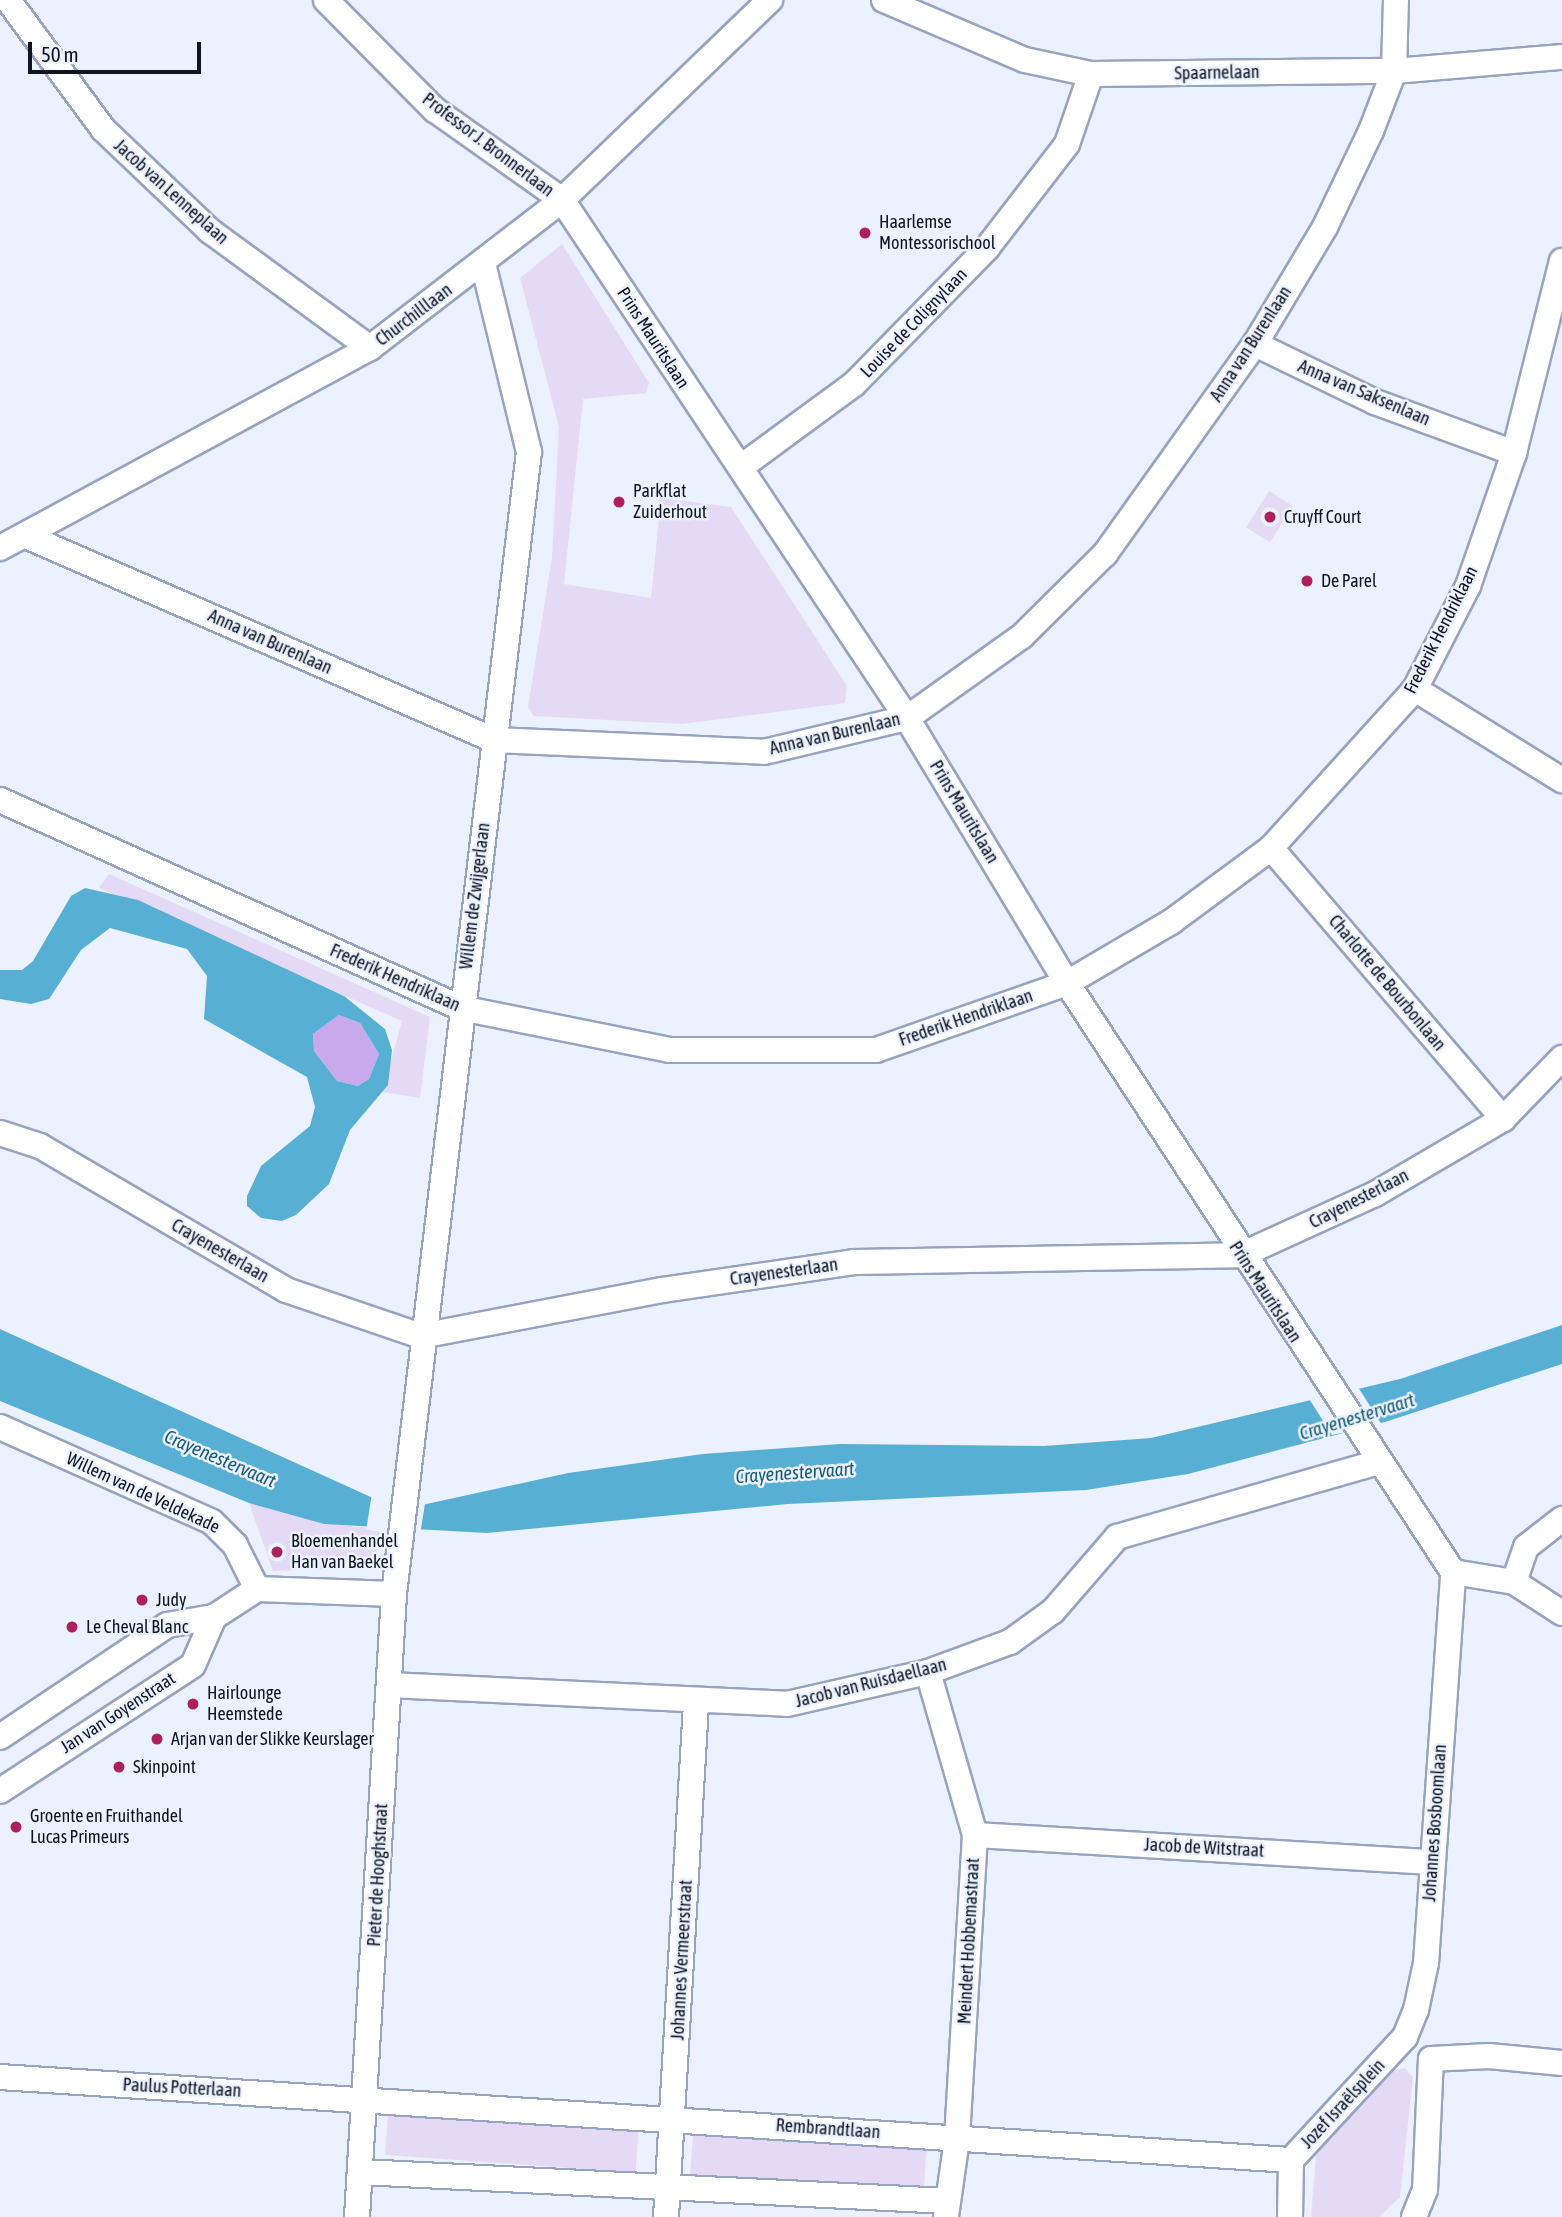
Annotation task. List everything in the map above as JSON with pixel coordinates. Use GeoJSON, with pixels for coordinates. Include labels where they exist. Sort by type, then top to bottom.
{"type":"FeatureCollection","features":[{"type":"Feature","properties":{"kind":"street","name":"Jacob van Lenneplaan"},"geometry":{"type":"LineString","coordinates":[[8,0],[103,129],[210,231],[370,348]]}},
{"type":"Feature","properties":{"kind":"street","name":"Professor J. Bronnerlaan"},"geometry":{"type":"LineString","coordinates":[[326,0],[435,110],[562,200]]}},
{"type":"Feature","properties":{"kind":"street","name":"Churchilllaan"},"geometry":{"type":"LineString","coordinates":[[0,548],[370,348],[562,200],[770,0]]}},
{"type":"Feature","properties":{"kind":"street","name":"Spaarnelaan"},"geometry":{"type":"LineString","coordinates":[[884,0],[1025,60],[1091,74],[1394,71],[1562,57]]}},
{"type":"Feature","properties":{"kind":"street"},"geometry":{"type":"LineString","coordinates":[[1394,71],[1396,0]]}},
{"type":"Feature","properties":{"kind":"street","name":"Anna van Burenlaan"},"geometry":{"type":"LineString","coordinates":[[26,536],[494,740],[764,752],[907,718],[1022,636],[1105,554],[1255,344],[1325,227],[1394,71]]}},
{"type":"Feature","properties":{"kind":"street","name":"Louise de Colignylaan"},"geometry":{"type":"LineString","coordinates":[[741,467],[854,384],[987,248],[1067,144],[1091,74]]}},
{"type":"Feature","properties":{"kind":"street","name":"Prins Mauritslaan"},"geometry":{"type":"LineString","coordinates":[[562,200],[907,718],[1067,983],[1241,1255],[1453,1572]]}},
{"type":"Feature","properties":{"kind":"street","name":"Frederik Hendriklaan"},"geometry":{"type":"LineString","coordinates":[[0,800],[461,1008],[670,1050],[876,1050],[1067,983],[1171,922],[1271,848],[1415,690],[1468,586],[1514,453],[1562,261]]}},
{"type":"Feature","properties":{"kind":"street","name":"Willem de Zwijgerlaan"},"geometry":{"type":"LineString","coordinates":[[402,1534],[421,1336],[530,452],[483,263]]}},
{"type":"Feature","properties":{"kind":"street","name":"Anna van Saksenlaan"},"geometry":{"type":"LineString","coordinates":[[1255,344],[1375,402],[1514,453]]}},
{"type":"Feature","properties":{"kind":"street"},"geometry":{"type":"LineString","coordinates":[[1415,690],[1562,780]]}},
{"type":"Feature","properties":{"kind":"street","name":"Charlotte de Bourbonlaan"},"geometry":{"type":"LineString","coordinates":[[1271,848],[1503,1119]]}},
{"type":"Feature","properties":{"kind":"street","name":"Crayenesterlaan"},"geometry":{"type":"LineString","coordinates":[[0,1133],[40,1146],[286,1290],[421,1336],[663,1290],[854,1262],[1241,1255],[1375,1194],[1503,1119],[1562,1058]]}},
{"type":"Feature","properties":{"kind":"street","name":"Willem van de Veldekade"},"geometry":{"type":"LineString","coordinates":[[0,1427],[212,1522],[235,1545],[257,1589]]}},
{"type":"Feature","properties":{"kind":"street","name":"Jacob van Ruisdaellaan"},"geometry":{"type":"LineString","coordinates":[[389,1685],[696,1704],[787,1704],[928,1672],[1010,1642],[1053,1611],[1117,1537],[1379,1462]]}},
{"type":"Feature","properties":{"kind":"street"},"geometry":{"type":"LineString","coordinates":[[1514,1582],[1526,1547],[1562,1519]]}},
{"type":"Feature","properties":{"kind":"street","name":"Pieter de Hooghstraat"},"geometry":{"type":"LineString","coordinates":[[357,2217],[394,1594],[402,1534]]}},
{"type":"Feature","properties":{"kind":"street"},"geometry":{"type":"LineString","coordinates":[[1453,1572],[1514,1582],[1562,1614]]}},
{"type":"Feature","properties":{"kind":"street","name":"Johannes Bosboomlaan"},"geometry":{"type":"LineString","coordinates":[[1405,2037],[1426,1963],[1453,1572]]}},
{"type":"Feature","properties":{"kind":"street"},"geometry":{"type":"LineString","coordinates":[[0,1737],[167,1625],[214,1617],[257,1589],[394,1594]]}},
{"type":"Feature","properties":{"kind":"street","name":"Jan van Goyenstraat"},"geometry":{"type":"LineString","coordinates":[[0,1791],[193,1665],[214,1617]]}},
{"type":"Feature","properties":{"kind":"street","name":"Meindert Hobbemastraat"},"geometry":{"type":"LineString","coordinates":[[928,1672],[975,1835],[957,2139],[947,2209]]}},
{"type":"Feature","properties":{"kind":"street","name":"Johannes Vermeerstraat"},"geometry":{"type":"LineString","coordinates":[[666,2217],[696,1704]]}},
{"type":"Feature","properties":{"kind":"street","name":"Jacob de Witstraat"},"geometry":{"type":"LineString","coordinates":[[975,1835],[1432,1862]]}},
{"type":"Feature","properties":{"kind":"street"},"geometry":{"type":"LineString","coordinates":[[1405,2037],[1431,2059],[1489,2056],[1562,2063]]}},
{"type":"Feature","properties":{"kind":"street","name":"Jozef Israëlsplein"},"geometry":{"type":"LineString","coordinates":[[1290,2217],[1291,2160],[1405,2037]]}},
{"type":"Feature","properties":{"kind":"street"},"geometry":{"type":"LineString","coordinates":[[1414,2217],[1425,2190],[1431,2059]]}},
{"type":"Feature","properties":{"kind":"street","name":"Paulus Potterlaan"},"geometry":{"type":"LineString","coordinates":[[0,2077],[364,2099]]}},
{"type":"Feature","properties":{"kind":"street","name":"Rembrandtlaan"},"geometry":{"type":"LineString","coordinates":[[364,2099],[1291,2160]]}},
{"type":"Feature","properties":{"kind":"street"},"geometry":{"type":"LineString","coordinates":[[361,2172],[668,2187],[947,2209]]}},
{"type":"Feature","properties":{"kind":"shaded area"},"geometry":{"type":"Polygon","coordinates":[[[562,244],[649,383],[646,393],[583,399],[564,584],[651,598],[661,498],[731,507],[847,686],[845,703],[682,724],[534,716],[528,707],[552,557],[559,427],[520,278],[562,244]]]}},
{"type":"Feature","properties":{"kind":"shaded area","name":"Cruyff Court"},"geometry":{"type":"Polygon","coordinates":[[[1269,491],[1293,506],[1270,542],[1246,527],[1269,491]]]}},
{"type":"Feature","properties":{"kind":"shaded area"},"geometry":{"type":"Polygon","coordinates":[[[109,874],[430,1017],[420,1098],[382,1092],[402,1021],[99,888],[109,874]]]}},
{"type":"Feature","properties":{"kind":"shaded area"},"geometry":{"type":"Polygon","coordinates":[[[339,1015],[360,1023],[379,1054],[369,1079],[358,1086],[337,1081],[314,1051],[313,1034],[339,1015]]]}},
{"type":"Feature","properties":{"kind":"shaded area"},"geometry":{"type":"Polygon","coordinates":[[[249,1503],[324,1524],[388,1529],[374,1557],[358,1568],[273,1571],[249,1503]]]}},
{"type":"Feature","properties":{"kind":"shaded area"},"geometry":{"type":"Polygon","coordinates":[[[1405,2068],[1413,2077],[1400,2197],[1379,2217],[1311,2217],[1317,2144],[1388,2071],[1405,2068]]]}},
{"type":"Feature","properties":{"kind":"shaded area"},"geometry":{"type":"Polygon","coordinates":[[[388,2114],[638,2132],[636,2172],[385,2155],[388,2114]]]}},
{"type":"Feature","properties":{"kind":"shaded area"},"geometry":{"type":"Polygon","coordinates":[[[693,2134],[926,2150],[924,2191],[690,2175],[693,2134]]]}},
{"type":"Feature","properties":{"kind":"water"},"geometry":{"type":"Polygon","coordinates":[[[85,888],[138,900],[344,996],[385,1029],[392,1050],[388,1085],[350,1130],[329,1184],[296,1215],[282,1221],[261,1218],[247,1206],[247,1196],[261,1166],[310,1126],[315,1107],[307,1077],[204,1019],[207,976],[187,949],[110,928],[81,950],[49,999],[31,1004],[0,999],[0,970],[22,970],[33,961],[71,896],[85,888]],[[339,1015],[313,1034],[314,1051],[337,1081],[358,1086],[369,1079],[379,1054],[360,1023],[339,1015]]]}},
{"type":"Feature","properties":{"kind":"water","name":"Crayenestervaart"},"geometry":{"type":"Polygon","coordinates":[[[1562,1325],[1562,1364],[1385,1422],[1188,1474],[1086,1490],[788,1504],[487,1533],[324,1524],[249,1503],[0,1401],[0,1329],[373,1498],[422,1505],[568,1473],[703,1454],[840,1444],[1044,1446],[1151,1438],[1400,1379],[1562,1325]]]}},
{"type":"Feature","properties":{"kind":"pier"},"geometry":{"type":"Polygon","coordinates":[[[1358,1387],[1382,1425],[1332,1435],[1308,1397],[1358,1387]]]}},
{"type":"Feature","properties":{"kind":"pier"},"geometry":{"type":"Polygon","coordinates":[[[372,1493],[425,1501],[420,1538],[366,1530],[372,1493]]]}},
{"type":"Feature","properties":{"kind":"place","name":"Haarlemse Montessorischool"},"geometry":{"type":"Point","coordinates":[865,233]}},
{"type":"Feature","properties":{"kind":"place","name":"Parkflat Zuiderhout"},"geometry":{"type":"Point","coordinates":[619,502]}},
{"type":"Feature","properties":{"kind":"place","name":"Cruyff Court"},"geometry":{"type":"Point","coordinates":[1270,517]}},
{"type":"Feature","properties":{"kind":"place","name":"De Parel"},"geometry":{"type":"Point","coordinates":[1307,581]}},
{"type":"Feature","properties":{"kind":"place","name":"Bloemenhandel Han van Baekel"},"geometry":{"type":"Point","coordinates":[277,1552]}},
{"type":"Feature","properties":{"kind":"place","name":"Judy"},"geometry":{"type":"Point","coordinates":[142,1600]}},
{"type":"Feature","properties":{"kind":"place","name":"Le Cheval Blanc"},"geometry":{"type":"Point","coordinates":[72,1627]}},
{"type":"Feature","properties":{"kind":"place","name":"Hairlounge Heemstede"},"geometry":{"type":"Point","coordinates":[193,1704]}},
{"type":"Feature","properties":{"kind":"place","name":"Arjan van der Slikke Keurslager"},"geometry":{"type":"Point","coordinates":[157,1739]}},
{"type":"Feature","properties":{"kind":"place","name":"Skinpoint"},"geometry":{"type":"Point","coordinates":[119,1767]}},
{"type":"Feature","properties":{"kind":"place","name":"Groente en Fruithandel Lucas Primeurs"},"geometry":{"type":"Point","coordinates":[16,1827]}}]}
